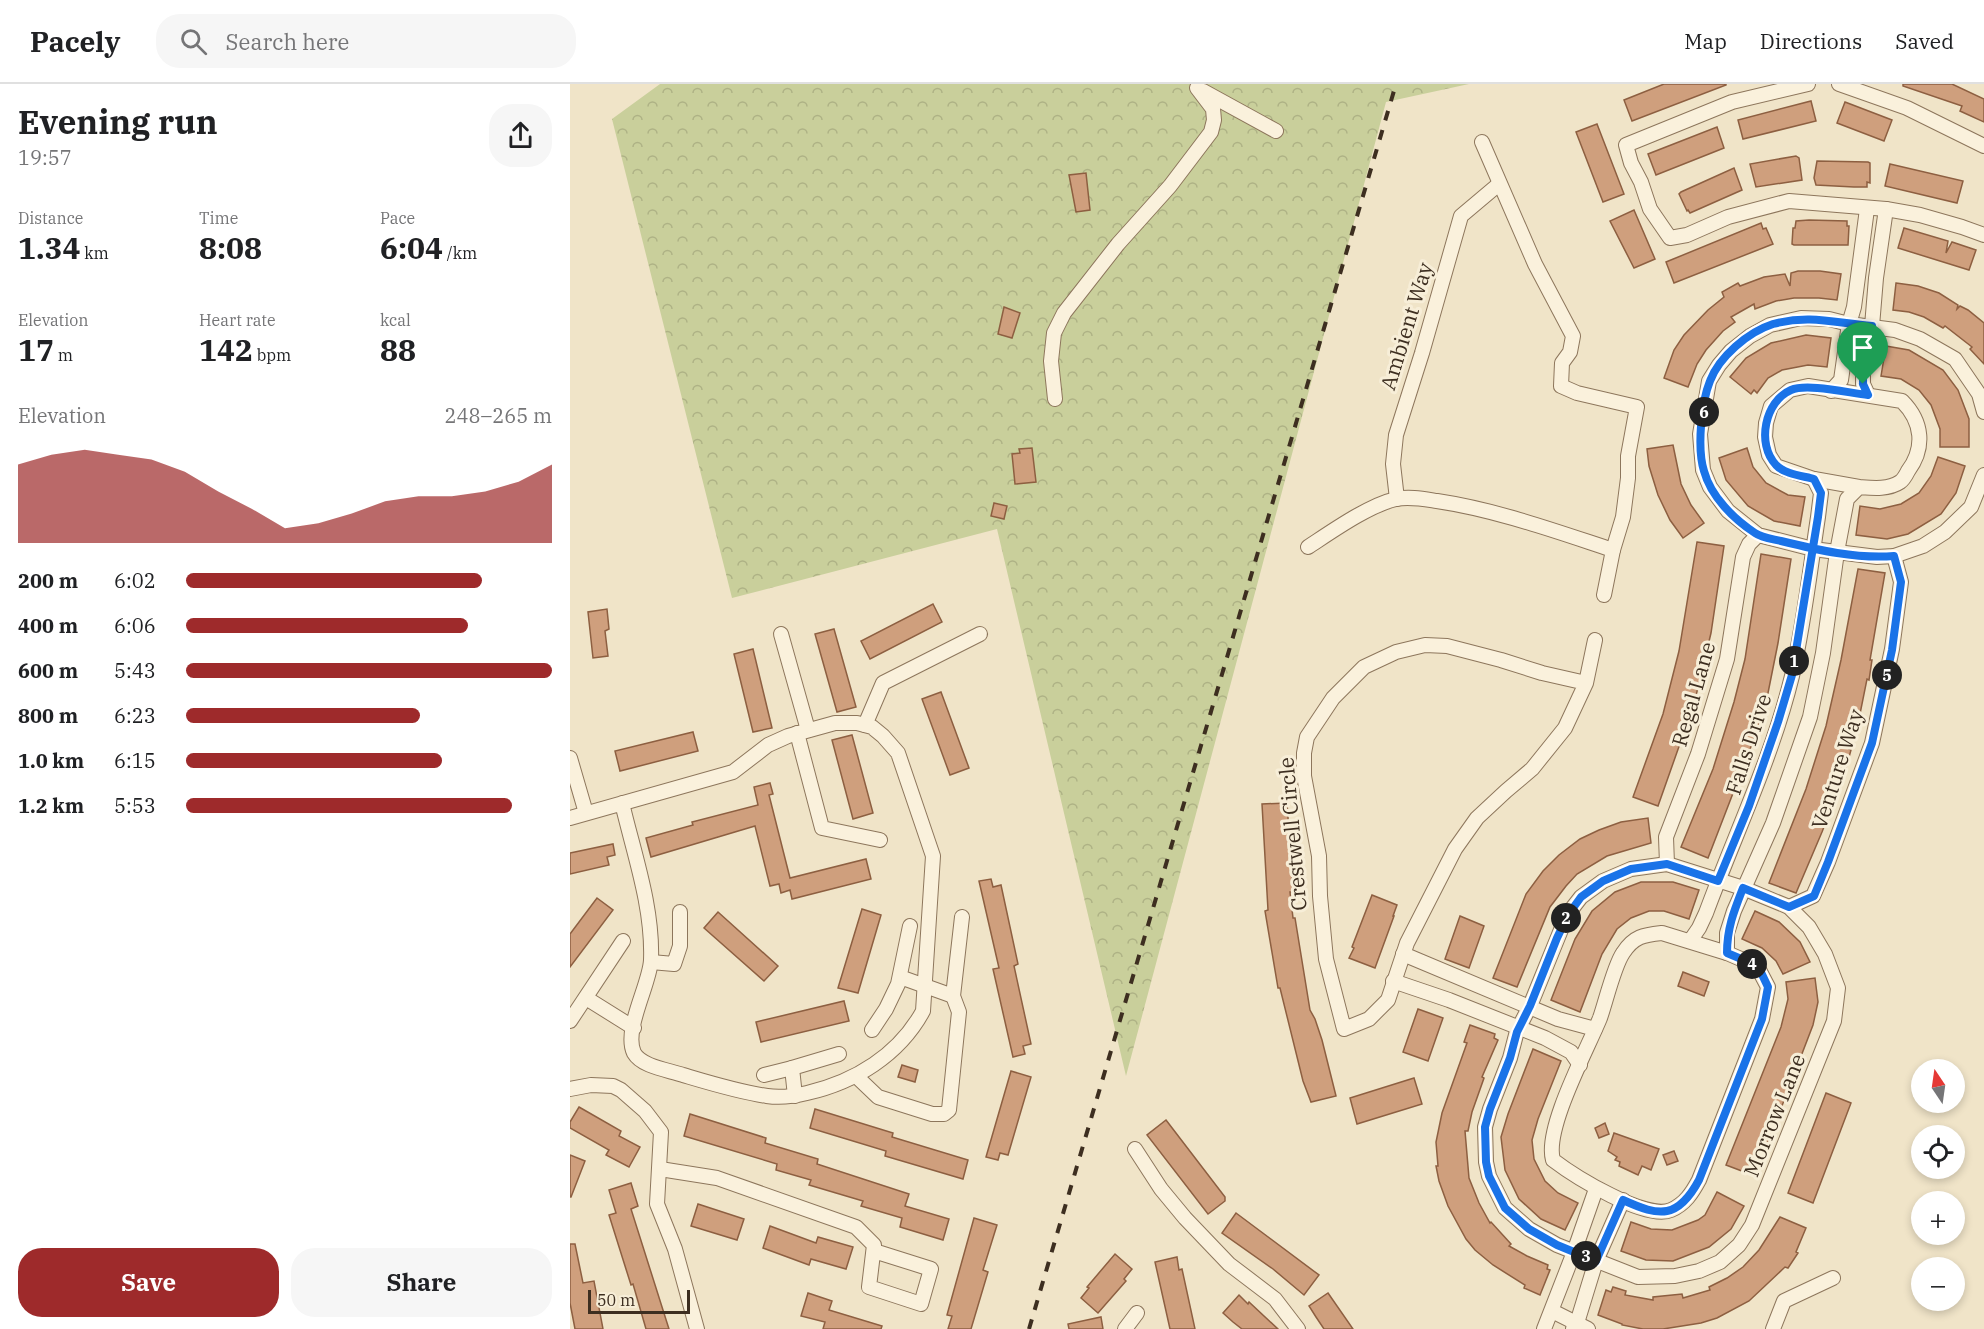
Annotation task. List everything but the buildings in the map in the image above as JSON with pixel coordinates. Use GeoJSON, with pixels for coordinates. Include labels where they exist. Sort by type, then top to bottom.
{"type":"FeatureCollection","features":[{"type":"Feature","properties":{"kind":"street"},"geometry":{"type":"LineString","coordinates":[[1808,84],[1732,102],[1626,145],[1650,209],[1670,238],[1688,235],[1728,217],[1789,201],[1886,209],[1920,215],[1984,235]]}},
{"type":"Feature","properties":{"kind":"street"},"geometry":{"type":"LineString","coordinates":[[1839,84],[1907,108],[1984,146]]}},
{"type":"Feature","properties":{"kind":"street"},"geometry":{"type":"LineString","coordinates":[[1194,86],[1276,132]]}},
{"type":"Feature","properties":{"kind":"street"},"geometry":{"type":"LineString","coordinates":[[1055,399],[1051,361],[1054,333],[1064,313],[1118,244],[1170,186],[1211,132],[1214,120],[1213,109],[1194,86]]}},
{"type":"Feature","properties":{"kind":"street"},"geometry":{"type":"LineString","coordinates":[[1482,142],[1535,264],[1573,336],[1570,352],[1562,363],[1561,386],[1577,393],[1637,407],[1628,456],[1623,517],[1613,550],[1605,595]]}},
{"type":"Feature","properties":{"kind":"street","name":"Ambient Way"},"geometry":{"type":"LineString","coordinates":[[1397,499],[1393,451],[1396,435],[1461,216],[1499,184]]}},
{"type":"Feature","properties":{"kind":"street"},"geometry":{"type":"LineString","coordinates":[[1831,391],[1841,380],[1849,324],[1854,307],[1867,209]]}},
{"type":"Feature","properties":{"kind":"street"},"geometry":{"type":"LineString","coordinates":[[1868,395],[1863,384],[1863,364],[1872,326],[1875,278],[1886,209]]}},
{"type":"Feature","properties":{"kind":"street"},"geometry":{"type":"LineString","coordinates":[[1984,412],[1979,394],[1955,359],[1920,339],[1895,330],[1828,319],[1801,318],[1770,325],[1750,336],[1731,351],[1709,381],[1700,434],[1703,470],[1710,487],[1728,511],[1758,535],[1813,549],[1877,557],[1894,556],[1923,546],[1945,532],[1971,507],[1984,475]]}},
{"type":"Feature","properties":{"kind":"street"},"geometry":{"type":"LineString","coordinates":[[1809,386],[1868,395],[1902,401],[1913,412],[1920,436],[1918,458],[1900,482],[1880,488],[1859,487],[1814,479],[1776,466],[1769,455],[1766,423],[1771,406],[1790,390],[1809,386]]}},
{"type":"Feature","properties":{"kind":"street","name":"Falls Drive"},"geometry":{"type":"LineString","coordinates":[[1690,941],[1699,928],[1749,806],[1792,675],[1821,493],[1814,479]]}},
{"type":"Feature","properties":{"kind":"street"},"geometry":{"type":"LineString","coordinates":[[1727,953],[1727,933],[1743,888],[1773,822],[1810,717],[1823,652],[1847,499],[1859,487]]}},
{"type":"Feature","properties":{"kind":"street"},"geometry":{"type":"LineString","coordinates":[[1308,547],[1378,505],[1397,499],[1417,498],[1467,506],[1613,550]]}},
{"type":"Feature","properties":{"kind":"street","name":"Regal Lane"},"geometry":{"type":"LineString","coordinates":[[1667,864],[1666,837],[1698,753],[1727,659],[1743,557],[1749,544],[1758,535]]}},
{"type":"Feature","properties":{"kind":"street","name":"Venture Way"},"geometry":{"type":"LineString","coordinates":[[1789,907],[1814,896],[1872,743],[1892,650],[1901,582],[1894,556]]}},
{"type":"Feature","properties":{"kind":"street"},"geometry":{"type":"LineString","coordinates":[[781,633],[822,828],[880,840]]}},
{"type":"Feature","properties":{"kind":"street"},"geometry":{"type":"LineString","coordinates":[[865,725],[883,683],[980,634]]}},
{"type":"Feature","properties":{"kind":"street","name":"Crestwell Circle"},"geometry":{"type":"LineString","coordinates":[[1586,683],[1447,646],[1425,645],[1396,652],[1364,667],[1333,698],[1307,737],[1304,776],[1319,856],[1326,959],[1344,1029],[1369,1019],[1388,1000],[1403,954],[1425,905],[1455,849],[1478,818],[1506,790],[1532,769],[1565,728],[1586,683],[1595,640]]}},
{"type":"Feature","properties":{"kind":"street"},"geometry":{"type":"LineString","coordinates":[[570,818],[586,813],[733,772],[768,745],[803,732],[835,723],[872,727],[884,736],[898,753],[933,856],[923,1011],[917,1022],[886,1056],[864,1072],[830,1088],[795,1096],[768,1097],[643,1062],[634,1053],[631,1040],[637,1008],[651,962],[647,908],[622,803]]}},
{"type":"Feature","properties":{"kind":"street"},"geometry":{"type":"LineString","coordinates":[[570,758],[586,813]]}},
{"type":"Feature","properties":{"kind":"street","name":"Morrow Lane"},"geometry":{"type":"LineString","coordinates":[[1667,864],[1718,881],[1743,888],[1789,907],[1809,927],[1826,954],[1838,988],[1834,1021],[1752,1225],[1739,1245],[1720,1262],[1699,1271],[1675,1276],[1638,1277],[1557,1245],[1529,1229],[1505,1208],[1489,1176],[1486,1162],[1485,1127],[1519,1027],[1568,915],[1581,897],[1603,881],[1631,869],[1667,864]]}},
{"type":"Feature","properties":{"kind":"street"},"geometry":{"type":"LineString","coordinates":[[651,962],[674,964],[680,946],[680,912]]}},
{"type":"Feature","properties":{"kind":"street"},"geometry":{"type":"LineString","coordinates":[[856,1076],[878,1097],[932,1114],[944,1114],[949,1110],[959,1012],[953,996],[962,916]]}},
{"type":"Feature","properties":{"kind":"street"},"geometry":{"type":"LineString","coordinates":[[872,1030],[886,1009],[900,976],[910,926]]}},
{"type":"Feature","properties":{"kind":"street"},"geometry":{"type":"LineString","coordinates":[[1662,933],[1727,953],[1758,966],[1768,987],[1762,1019],[1699,1180],[1689,1198],[1670,1211],[1654,1212],[1596,1189],[1553,1160],[1550,1152],[1557,1122],[1623,953],[1640,935],[1662,933]]}},
{"type":"Feature","properties":{"kind":"street"},"geometry":{"type":"LineString","coordinates":[[570,1021],[623,941]]}},
{"type":"Feature","properties":{"kind":"street"},"geometry":{"type":"LineString","coordinates":[[1403,954],[1558,1018],[1595,1029]]}},
{"type":"Feature","properties":{"kind":"street"},"geometry":{"type":"LineString","coordinates":[[900,976],[953,996]]}},
{"type":"Feature","properties":{"kind":"street"},"geometry":{"type":"LineString","coordinates":[[1393,981],[1519,1027],[1571,1052],[1580,1065]]}},
{"type":"Feature","properties":{"kind":"street"},"geometry":{"type":"LineString","coordinates":[[586,998],[634,1028]]}},
{"type":"Feature","properties":{"kind":"street"},"geometry":{"type":"LineString","coordinates":[[764,1075],[839,1054]]}},
{"type":"Feature","properties":{"kind":"street"},"geometry":{"type":"LineString","coordinates":[[792,1068],[795,1096]]}},
{"type":"Feature","properties":{"kind":"street"},"geometry":{"type":"LineString","coordinates":[[570,1089],[591,1084],[613,1086],[645,1110],[661,1132],[657,1204],[675,1249],[697,1329]]}},
{"type":"Feature","properties":{"kind":"street"},"geometry":{"type":"LineString","coordinates":[[1135,1149],[1161,1189],[1185,1218],[1229,1264],[1275,1299],[1298,1329]]}},
{"type":"Feature","properties":{"kind":"street"},"geometry":{"type":"LineString","coordinates":[[660,1169],[717,1178],[856,1227],[874,1245],[868,1287],[921,1304],[931,1269],[874,1251]]}},
{"type":"Feature","properties":{"kind":"street"},"geometry":{"type":"LineString","coordinates":[[1544,1329],[1596,1189]]}},
{"type":"Feature","properties":{"kind":"street"},"geometry":{"type":"LineString","coordinates":[[1552,1311],[1580,1327],[1596,1261],[1623,1200]]}},
{"type":"Feature","properties":{"kind":"street"},"geometry":{"type":"LineString","coordinates":[[1773,1329],[1784,1301],[1833,1278]]}},
{"type":"Feature","properties":{"kind":"street"},"geometry":{"type":"LineString","coordinates":[[1125,1329],[1137,1313]]}},
{"type":"Feature","properties":{"kind":"green space"},"geometry":{"type":"Polygon","coordinates":[[[660,84],[1469,84],[1386,102],[1126,1076],[997,529],[732,598],[612,119],[660,84]]]}},
{"type":"Feature","properties":{"kind":"railway"},"geometry":{"type":"LineString","coordinates":[[1029,1329],[1396,84]]}},
{"type":"Feature","properties":{"kind":"route"},"geometry":{"type":"LineString","coordinates":[[1863,384],[1863,364],[1872,326],[1828,319],[1801,318],[1770,325],[1750,336],[1731,351],[1709,381],[1700,434],[1703,470],[1710,487],[1728,511],[1758,535],[1813,549],[1877,557],[1894,556],[1901,582],[1892,650],[1872,743],[1814,896],[1789,907],[1743,888],[1734,911],[1727,933],[1727,953],[1758,966],[1768,987],[1762,1019],[1699,1180],[1689,1198],[1670,1211],[1654,1212],[1623,1200],[1596,1261],[1557,1245],[1529,1229],[1505,1208],[1489,1176],[1486,1162],[1485,1127],[1490,1109],[1503,1078],[1517,1032],[1557,938],[1568,915],[1581,897],[1603,881],[1631,869],[1667,864],[1718,881],[1749,806],[1792,675],[1813,549],[1821,493],[1814,479],[1790,473],[1776,466],[1769,455],[1766,423],[1771,406],[1790,390],[1809,386],[1868,395],[1863,384]]}}]}
